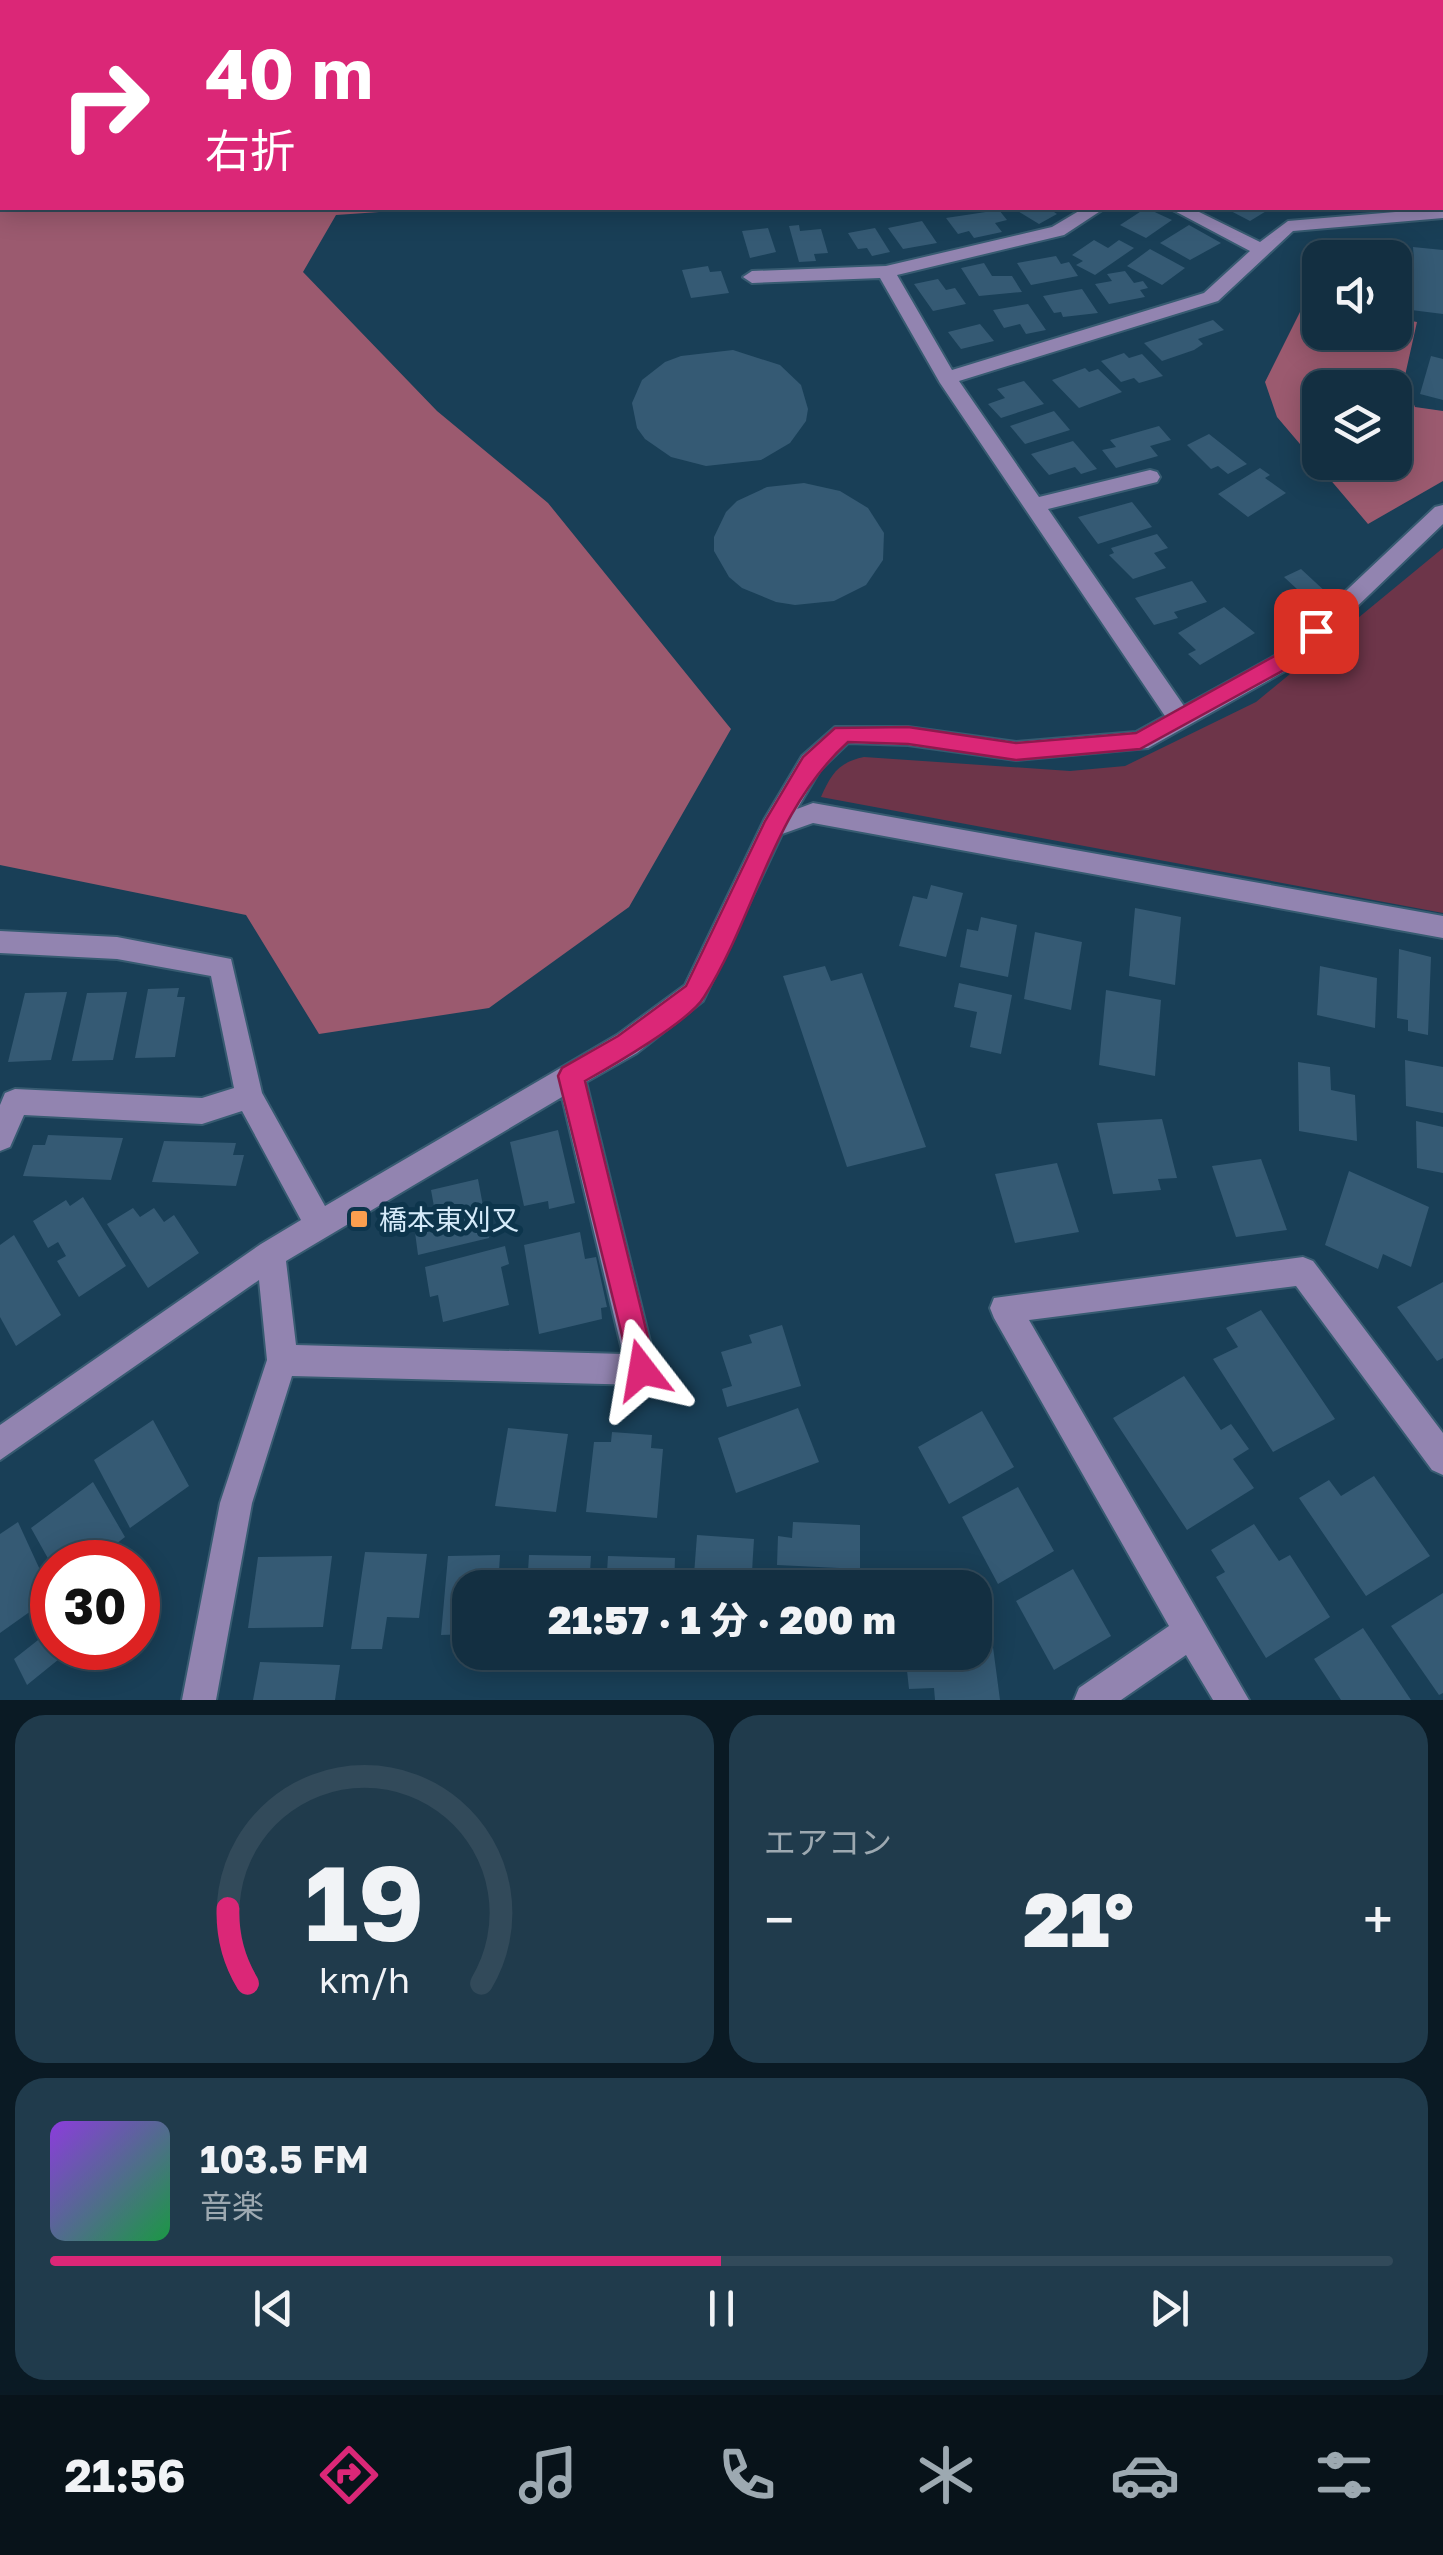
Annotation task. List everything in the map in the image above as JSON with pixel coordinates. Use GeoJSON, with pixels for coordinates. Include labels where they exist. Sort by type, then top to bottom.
{"type":"FeatureCollection","features":[{"type":"Feature","properties":{"kind":"street"},"geometry":{"type":"LineString","coordinates":[[752,278],[886,272],[1058,232],[1093,210]]}},
{"type":"Feature","properties":{"kind":"street"},"geometry":{"type":"LineString","coordinates":[[1182,210],[1262,250]]}},
{"type":"Feature","properties":{"kind":"street"},"geometry":{"type":"LineString","coordinates":[[948,378],[1211,297],[1288,226],[1443,213]]}},
{"type":"Feature","properties":{"kind":"street"},"geometry":{"type":"LineString","coordinates":[[886,272],[948,378],[1032,506],[1180,718]]}},
{"type":"Feature","properties":{"kind":"street"},"geometry":{"type":"LineString","coordinates":[[1032,506],[1150,476]]}},
{"type":"Feature","properties":{"kind":"street"},"geometry":{"type":"LineString","coordinates":[[0,1444],[271,1254],[626,1044],[694,993],[773,827],[811,763],[843,734],[908,736],[1016,752],[1140,741],[1288,659],[1443,512]]}},
{"type":"Feature","properties":{"kind":"street"},"geometry":{"type":"LineString","coordinates":[[773,827],[812,813],[1443,927]]}},
{"type":"Feature","properties":{"kind":"street"},"geometry":{"type":"LineString","coordinates":[[0,942],[117,948],[222,967],[249,1096],[319,1224]]}},
{"type":"Feature","properties":{"kind":"street"},"geometry":{"type":"LineString","coordinates":[[282,1360],[642,1370],[571,1076]]}},
{"type":"Feature","properties":{"kind":"street"},"geometry":{"type":"LineString","coordinates":[[0,1138],[15,1102],[202,1111],[249,1096]]}},
{"type":"Feature","properties":{"kind":"street"},"geometry":{"type":"LineString","coordinates":[[199,1700],[236,1503],[282,1360],[271,1254]]}},
{"type":"Feature","properties":{"kind":"street"},"geometry":{"type":"LineString","coordinates":[[1232,1700],[1005,1308],[1303,1271],[1443,1459]]}},
{"type":"Feature","properties":{"kind":"street"},"geometry":{"type":"LineString","coordinates":[[1091,1700],[1191,1631]]}},
{"type":"Feature","properties":{"kind":"shaded area"},"geometry":{"type":"Polygon","coordinates":[[[0,210],[408,210],[336,215],[303,272],[437,411],[548,503],[731,729],[629,907],[489,1008],[319,1034],[246,915],[0,865],[0,210]]]}},
{"type":"Feature","properties":{"kind":"shaded area"},"geometry":{"type":"Polygon","coordinates":[[[1302,308],[1302,350],[1411,350],[1406,370],[1302,370],[1302,446],[1277,417],[1265,382],[1302,308]]]}},
{"type":"Feature","properties":{"kind":"shaded area"},"geometry":{"type":"Polygon","coordinates":[[[1412,400],[1415,407],[1443,411],[1443,481],[1368,524],[1331,480],[1412,480],[1412,400]]]}},
{"type":"Feature","properties":{"kind":"shaded area"},"geometry":{"type":"Polygon","coordinates":[[[1443,548],[1443,913],[821,797],[837,770],[864,757],[1070,771],[1125,766],[1256,702],[1443,548]]]}},
{"type":"Feature","properties":{"kind":"building"},"geometry":{"type":"Polygon","coordinates":[[[999,210],[1007,220],[995,223],[1002,232],[974,238],[969,231],[958,234],[946,218],[999,210]]]}},
{"type":"Feature","properties":{"kind":"building"},"geometry":{"type":"Polygon","coordinates":[[[1016,210],[1051,210],[1057,214],[1039,224],[1016,210]]]}},
{"type":"Feature","properties":{"kind":"building"},"geometry":{"type":"Polygon","coordinates":[[[1143,210],[1172,220],[1146,238],[1120,225],[1143,210]]]}},
{"type":"Feature","properties":{"kind":"building"},"geometry":{"type":"Polygon","coordinates":[[[1229,210],[1268,210],[1250,221],[1229,210]]]}},
{"type":"Feature","properties":{"kind":"building"},"geometry":{"type":"Polygon","coordinates":[[[922,221],[937,243],[903,249],[888,228],[922,221]]]}},
{"type":"Feature","properties":{"kind":"building"},"geometry":{"type":"Polygon","coordinates":[[[799,225],[800,231],[821,229],[828,253],[814,254],[816,261],[799,262],[789,226],[799,225]]]}},
{"type":"Feature","properties":{"kind":"building"},"geometry":{"type":"Polygon","coordinates":[[[1189,225],[1221,243],[1190,260],[1160,243],[1189,225]]]}},
{"type":"Feature","properties":{"kind":"building"},"geometry":{"type":"Polygon","coordinates":[[[768,228],[776,252],[750,258],[742,231],[768,228]]]}},
{"type":"Feature","properties":{"kind":"building"},"geometry":{"type":"Polygon","coordinates":[[[875,228],[890,252],[872,256],[867,248],[858,249],[848,233],[875,228]]]}},
{"type":"Feature","properties":{"kind":"building"},"geometry":{"type":"Polygon","coordinates":[[[1094,240],[1108,248],[1119,240],[1134,248],[1095,275],[1076,265],[1083,261],[1072,255],[1094,240]]]}},
{"type":"Feature","properties":{"kind":"building"},"geometry":{"type":"Polygon","coordinates":[[[1413,247],[1443,250],[1443,314],[1412,310],[1413,247]]]}},
{"type":"Feature","properties":{"kind":"building"},"geometry":{"type":"Polygon","coordinates":[[[1150,249],[1185,268],[1162,285],[1127,266],[1150,249]]]}},
{"type":"Feature","properties":{"kind":"building"},"geometry":{"type":"Polygon","coordinates":[[[1056,256],[1061,264],[1069,262],[1078,276],[1031,285],[1017,263],[1056,256]]]}},
{"type":"Feature","properties":{"kind":"building"},"geometry":{"type":"Polygon","coordinates":[[[984,263],[992,276],[1012,276],[1022,292],[979,296],[961,268],[984,263]]]}},
{"type":"Feature","properties":{"kind":"building"},"geometry":{"type":"Polygon","coordinates":[[[708,266],[710,272],[721,271],[729,293],[691,298],[682,270],[708,266]]]}},
{"type":"Feature","properties":{"kind":"building"},"geometry":{"type":"Polygon","coordinates":[[[1125,271],[1134,283],[1143,281],[1148,288],[1140,290],[1145,297],[1109,304],[1095,284],[1112,281],[1107,274],[1125,271]]]}},
{"type":"Feature","properties":{"kind":"building"},"geometry":{"type":"Polygon","coordinates":[[[938,279],[946,290],[955,288],[966,304],[933,311],[914,284],[938,279]]]}},
{"type":"Feature","properties":{"kind":"building"},"geometry":{"type":"Polygon","coordinates":[[[1082,289],[1098,313],[1063,317],[1061,312],[1054,313],[1043,296],[1082,289]]]}},
{"type":"Feature","properties":{"kind":"building"},"geometry":{"type":"Polygon","coordinates":[[[1028,304],[1046,330],[1026,334],[1020,324],[1004,328],[993,310],[1028,304]]]}},
{"type":"Feature","properties":{"kind":"building"},"geometry":{"type":"Polygon","coordinates":[[[1213,320],[1224,330],[1198,339],[1203,344],[1194,350],[1162,361],[1144,343],[1213,320]]]}},
{"type":"Feature","properties":{"kind":"building"},"geometry":{"type":"Polygon","coordinates":[[[980,324],[994,341],[961,349],[948,332],[980,324]]]}},
{"type":"Feature","properties":{"kind":"building"},"geometry":{"type":"Polygon","coordinates":[[[733,350],[780,365],[801,385],[808,409],[806,421],[790,443],[761,460],[706,466],[671,457],[645,439],[637,428],[632,403],[642,380],[665,362],[681,356],[733,350]]]}},
{"type":"Feature","properties":{"kind":"building"},"geometry":{"type":"Polygon","coordinates":[[[1124,353],[1129,358],[1142,354],[1163,376],[1139,383],[1134,378],[1121,382],[1101,361],[1124,353]]]}},
{"type":"Feature","properties":{"kind":"building"},"geometry":{"type":"Polygon","coordinates":[[[1431,356],[1443,359],[1443,400],[1420,394],[1431,356]]]}},
{"type":"Feature","properties":{"kind":"building"},"geometry":{"type":"Polygon","coordinates":[[[1085,368],[1089,372],[1098,369],[1122,392],[1079,408],[1052,380],[1085,368]]]}},
{"type":"Feature","properties":{"kind":"building"},"geometry":{"type":"Polygon","coordinates":[[[1024,381],[1044,404],[1001,418],[988,404],[1005,398],[997,389],[1024,381]]]}},
{"type":"Feature","properties":{"kind":"building"},"geometry":{"type":"Polygon","coordinates":[[[1054,411],[1070,430],[1025,444],[1010,426],[1054,411]]]}},
{"type":"Feature","properties":{"kind":"building"},"geometry":{"type":"Polygon","coordinates":[[[1159,426],[1171,440],[1150,446],[1158,456],[1116,468],[1102,450],[1116,447],[1110,440],[1159,426]]]}},
{"type":"Feature","properties":{"kind":"building"},"geometry":{"type":"Polygon","coordinates":[[[1209,434],[1247,464],[1228,474],[1218,466],[1211,469],[1187,445],[1209,434]]]}},
{"type":"Feature","properties":{"kind":"building"},"geometry":{"type":"Polygon","coordinates":[[[1073,441],[1097,469],[1081,474],[1075,467],[1049,475],[1031,454],[1073,441]]]}},
{"type":"Feature","properties":{"kind":"building"},"geometry":{"type":"Polygon","coordinates":[[[1260,468],[1270,475],[1265,478],[1286,493],[1248,517],[1218,494],[1260,468]]]}},
{"type":"Feature","properties":{"kind":"building"},"geometry":{"type":"Polygon","coordinates":[[[804,483],[840,491],[868,508],[884,533],[883,560],[866,585],[834,601],[795,605],[742,588],[729,577],[714,551],[714,537],[726,512],[737,501],[767,487],[804,483]]]}},
{"type":"Feature","properties":{"kind":"building"},"geometry":{"type":"Polygon","coordinates":[[[1132,502],[1152,527],[1098,544],[1078,517],[1132,502]]]}},
{"type":"Feature","properties":{"kind":"building"},"geometry":{"type":"Polygon","coordinates":[[[1157,534],[1168,548],[1154,553],[1166,568],[1133,579],[1109,555],[1114,553],[1111,548],[1157,534]]]}},
{"type":"Feature","properties":{"kind":"building"},"geometry":{"type":"Polygon","coordinates":[[[1301,569],[1328,594],[1311,602],[1284,577],[1301,569]]]}},
{"type":"Feature","properties":{"kind":"building"},"geometry":{"type":"Polygon","coordinates":[[[1192,581],[1207,602],[1174,612],[1178,618],[1154,625],[1135,598],[1192,581]]]}},
{"type":"Feature","properties":{"kind":"building"},"geometry":{"type":"Polygon","coordinates":[[[1224,607],[1255,633],[1200,665],[1188,654],[1196,650],[1178,633],[1224,607]]]}},
{"type":"Feature","properties":{"kind":"building"},"geometry":{"type":"Polygon","coordinates":[[[931,885],[963,893],[946,957],[899,946],[913,896],[927,899],[931,885]]]}},
{"type":"Feature","properties":{"kind":"building"},"geometry":{"type":"Polygon","coordinates":[[[1135,908],[1181,917],[1175,985],[1129,976],[1135,908]]]}},
{"type":"Feature","properties":{"kind":"building"},"geometry":{"type":"Polygon","coordinates":[[[981,917],[1017,925],[1008,977],[960,967],[967,929],[978,931],[981,917]]]}},
{"type":"Feature","properties":{"kind":"building"},"geometry":{"type":"Polygon","coordinates":[[[1035,932],[1082,942],[1071,1010],[1024,999],[1035,932]]]}},
{"type":"Feature","properties":{"kind":"building"},"geometry":{"type":"Polygon","coordinates":[[[1399,949],[1431,957],[1428,1035],[1408,1031],[1408,1020],[1397,1018],[1399,949]]]}},
{"type":"Feature","properties":{"kind":"building"},"geometry":{"type":"Polygon","coordinates":[[[825,966],[831,981],[862,973],[926,1147],[847,1167],[783,976],[825,966]]]}},
{"type":"Feature","properties":{"kind":"building"},"geometry":{"type":"Polygon","coordinates":[[[1320,966],[1377,978],[1375,1028],[1317,1015],[1320,966]]]}},
{"type":"Feature","properties":{"kind":"building"},"geometry":{"type":"Polygon","coordinates":[[[959,983],[1012,995],[1001,1054],[970,1047],[977,1012],[954,1007],[959,983]]]}},
{"type":"Feature","properties":{"kind":"building"},"geometry":{"type":"Polygon","coordinates":[[[179,988],[177,997],[185,997],[175,1057],[135,1058],[148,989],[179,988]]]}},
{"type":"Feature","properties":{"kind":"building"},"geometry":{"type":"Polygon","coordinates":[[[1106,990],[1161,1000],[1155,1076],[1099,1065],[1106,990]]]}},
{"type":"Feature","properties":{"kind":"building"},"geometry":{"type":"Polygon","coordinates":[[[67,992],[51,1060],[8,1062],[25,993],[67,992]]]}},
{"type":"Feature","properties":{"kind":"building"},"geometry":{"type":"Polygon","coordinates":[[[127,992],[113,1060],[72,1061],[87,993],[127,992]]]}},
{"type":"Feature","properties":{"kind":"building"},"geometry":{"type":"Polygon","coordinates":[[[1405,1060],[1443,1067],[1443,1113],[1406,1106],[1405,1060]]]}},
{"type":"Feature","properties":{"kind":"building"},"geometry":{"type":"Polygon","coordinates":[[[1298,1062],[1330,1067],[1331,1090],[1355,1095],[1357,1141],[1299,1131],[1298,1062]]]}},
{"type":"Feature","properties":{"kind":"building"},"geometry":{"type":"Polygon","coordinates":[[[1162,1119],[1177,1178],[1158,1179],[1161,1190],[1113,1194],[1097,1123],[1162,1119]]]}},
{"type":"Feature","properties":{"kind":"building"},"geometry":{"type":"Polygon","coordinates":[[[1416,1121],[1443,1127],[1443,1173],[1417,1168],[1416,1121]]]}},
{"type":"Feature","properties":{"kind":"building"},"geometry":{"type":"Polygon","coordinates":[[[558,1130],[575,1203],[549,1209],[548,1201],[524,1206],[510,1142],[558,1130]]]}},
{"type":"Feature","properties":{"kind":"building"},"geometry":{"type":"Polygon","coordinates":[[[48,1135],[123,1138],[111,1180],[23,1176],[33,1145],[45,1145],[48,1135]]]}},
{"type":"Feature","properties":{"kind":"building"},"geometry":{"type":"Polygon","coordinates":[[[164,1141],[236,1143],[233,1155],[244,1155],[236,1186],[152,1182],[164,1141]]]}},
{"type":"Feature","properties":{"kind":"building"},"geometry":{"type":"Polygon","coordinates":[[[1261,1159],[1287,1230],[1236,1237],[1212,1166],[1261,1159]]]}},
{"type":"Feature","properties":{"kind":"building"},"geometry":{"type":"Polygon","coordinates":[[[1057,1163],[1079,1232],[1015,1243],[995,1174],[1057,1163]]]}},
{"type":"Feature","properties":{"kind":"building"},"geometry":{"type":"Polygon","coordinates":[[[1349,1171],[1429,1207],[1411,1267],[1383,1254],[1378,1269],[1325,1245],[1349,1171]]]}},
{"type":"Feature","properties":{"kind":"building"},"geometry":{"type":"Polygon","coordinates":[[[478,1179],[489,1238],[418,1255],[413,1217],[435,1212],[431,1190],[478,1179]]]}},
{"type":"Feature","properties":{"kind":"building"},"geometry":{"type":"Polygon","coordinates":[[[83,1197],[126,1266],[79,1297],[57,1261],[66,1256],[58,1242],[48,1248],[33,1221],[66,1200],[70,1206],[83,1197]]]}},
{"type":"Feature","properties":{"kind":"building"},"geometry":{"type":"Polygon","coordinates":[[[133,1208],[140,1217],[154,1208],[164,1222],[174,1215],[199,1253],[148,1288],[107,1224],[133,1208]]]}},
{"type":"Feature","properties":{"kind":"building"},"geometry":{"type":"Polygon","coordinates":[[[580,1232],[585,1259],[596,1257],[607,1307],[601,1308],[602,1319],[539,1334],[524,1245],[580,1232]]]}},
{"type":"Feature","properties":{"kind":"building"},"geometry":{"type":"Polygon","coordinates":[[[14,1235],[61,1315],[16,1346],[0,1317],[0,1245],[14,1235]]]}},
{"type":"Feature","properties":{"kind":"building"},"geometry":{"type":"Polygon","coordinates":[[[505,1246],[509,1264],[501,1267],[509,1305],[443,1322],[438,1295],[430,1297],[425,1267],[505,1246]]]}},
{"type":"Feature","properties":{"kind":"building"},"geometry":{"type":"Polygon","coordinates":[[[1443,1282],[1443,1358],[1437,1361],[1397,1307],[1443,1282]]]}},
{"type":"Feature","properties":{"kind":"building"},"geometry":{"type":"Polygon","coordinates":[[[1261,1310],[1335,1419],[1273,1452],[1213,1359],[1238,1347],[1226,1328],[1261,1310]]]}},
{"type":"Feature","properties":{"kind":"building"},"geometry":{"type":"Polygon","coordinates":[[[782,1325],[801,1386],[727,1407],[722,1389],[732,1386],[721,1352],[752,1343],[749,1335],[782,1325]]]}},
{"type":"Feature","properties":{"kind":"building"},"geometry":{"type":"Polygon","coordinates":[[[1184,1376],[1221,1430],[1231,1424],[1249,1449],[1233,1459],[1254,1488],[1187,1530],[1113,1418],[1184,1376]]]}},
{"type":"Feature","properties":{"kind":"building"},"geometry":{"type":"Polygon","coordinates":[[[798,1408],[819,1462],[736,1493],[718,1438],[798,1408]]]}},
{"type":"Feature","properties":{"kind":"building"},"geometry":{"type":"Polygon","coordinates":[[[982,1411],[1014,1467],[949,1504],[918,1447],[982,1411]]]}},
{"type":"Feature","properties":{"kind":"building"},"geometry":{"type":"Polygon","coordinates":[[[153,1420],[189,1486],[130,1528],[94,1460],[153,1420]]]}},
{"type":"Feature","properties":{"kind":"building"},"geometry":{"type":"Polygon","coordinates":[[[508,1428],[568,1434],[556,1512],[495,1506],[508,1428]]]}},
{"type":"Feature","properties":{"kind":"building"},"geometry":{"type":"Polygon","coordinates":[[[612,1432],[652,1435],[651,1448],[663,1449],[657,1518],[586,1512],[594,1442],[611,1442],[612,1432]]]}},
{"type":"Feature","properties":{"kind":"building"},"geometry":{"type":"Polygon","coordinates":[[[1374,1476],[1430,1556],[1366,1596],[1299,1498],[1329,1480],[1341,1496],[1374,1476]]]}},
{"type":"Feature","properties":{"kind":"building"},"geometry":{"type":"Polygon","coordinates":[[[93,1482],[125,1537],[38,1540],[31,1528],[93,1482]]]}},
{"type":"Feature","properties":{"kind":"building"},"geometry":{"type":"Polygon","coordinates":[[[1018,1487],[1054,1551],[998,1584],[962,1517],[1018,1487]]]}},
{"type":"Feature","properties":{"kind":"building"},"geometry":{"type":"Polygon","coordinates":[[[18,1522],[30,1548],[30,1612],[0,1633],[0,1534],[18,1522]]]}},
{"type":"Feature","properties":{"kind":"building"},"geometry":{"type":"Polygon","coordinates":[[[793,1522],[860,1525],[860,1569],[777,1565],[778,1536],[792,1538],[793,1522]]]}},
{"type":"Feature","properties":{"kind":"building"},"geometry":{"type":"Polygon","coordinates":[[[1254,1524],[1279,1561],[1290,1555],[1330,1617],[1266,1658],[1216,1577],[1225,1572],[1211,1550],[1254,1524]]]}},
{"type":"Feature","properties":{"kind":"building"},"geometry":{"type":"Polygon","coordinates":[[[697,1535],[754,1539],[752,1570],[694,1570],[697,1535]]]}},
{"type":"Feature","properties":{"kind":"building"},"geometry":{"type":"Polygon","coordinates":[[[365,1552],[427,1554],[419,1618],[387,1617],[382,1649],[351,1649],[365,1552]]]}},
{"type":"Feature","properties":{"kind":"building"},"geometry":{"type":"Polygon","coordinates":[[[500,1555],[499,1570],[452,1570],[452,1635],[441,1635],[448,1556],[500,1555]]]}},
{"type":"Feature","properties":{"kind":"building"},"geometry":{"type":"Polygon","coordinates":[[[529,1555],[591,1556],[590,1570],[528,1570],[529,1555]]]}},
{"type":"Feature","properties":{"kind":"building"},"geometry":{"type":"Polygon","coordinates":[[[332,1556],[323,1627],[248,1628],[258,1557],[332,1556]]]}},
{"type":"Feature","properties":{"kind":"building"},"geometry":{"type":"Polygon","coordinates":[[[608,1556],[675,1558],[675,1570],[607,1570],[608,1556]]]}},
{"type":"Feature","properties":{"kind":"building"},"geometry":{"type":"Polygon","coordinates":[[[1073,1569],[1111,1636],[1054,1670],[1016,1601],[1073,1569]]]}},
{"type":"Feature","properties":{"kind":"building"},"geometry":{"type":"Polygon","coordinates":[[[1443,1593],[1443,1693],[1439,1695],[1391,1626],[1443,1593]]]}},
{"type":"Feature","properties":{"kind":"building"},"geometry":{"type":"Polygon","coordinates":[[[1363,1628],[1411,1700],[1341,1700],[1314,1659],[1363,1628]]]}},
{"type":"Feature","properties":{"kind":"building"},"geometry":{"type":"Polygon","coordinates":[[[992,1640],[1000,1700],[935,1700],[934,1688],[909,1689],[907,1670],[992,1670],[992,1640]]]}},
{"type":"Feature","properties":{"kind":"building"},"geometry":{"type":"Polygon","coordinates":[[[30,1646],[30,1670],[46,1670],[27,1685],[14,1659],[30,1646]]]}},
{"type":"Feature","properties":{"kind":"building"},"geometry":{"type":"Polygon","coordinates":[[[260,1662],[340,1665],[335,1700],[253,1700],[260,1662]]]}},
{"type":"Feature","properties":{"kind":"place","name":"橋本東刈又"},"geometry":{"type":"Point","coordinates":[359,1219]}},
{"type":"Feature","properties":{"kind":"route"},"geometry":{"type":"LineString","coordinates":[[642,1370],[571,1076],[626,1044],[694,993],[773,827],[811,763],[843,734],[908,736],[1016,752],[1140,741],[1288,659],[1316,631]]}}]}
